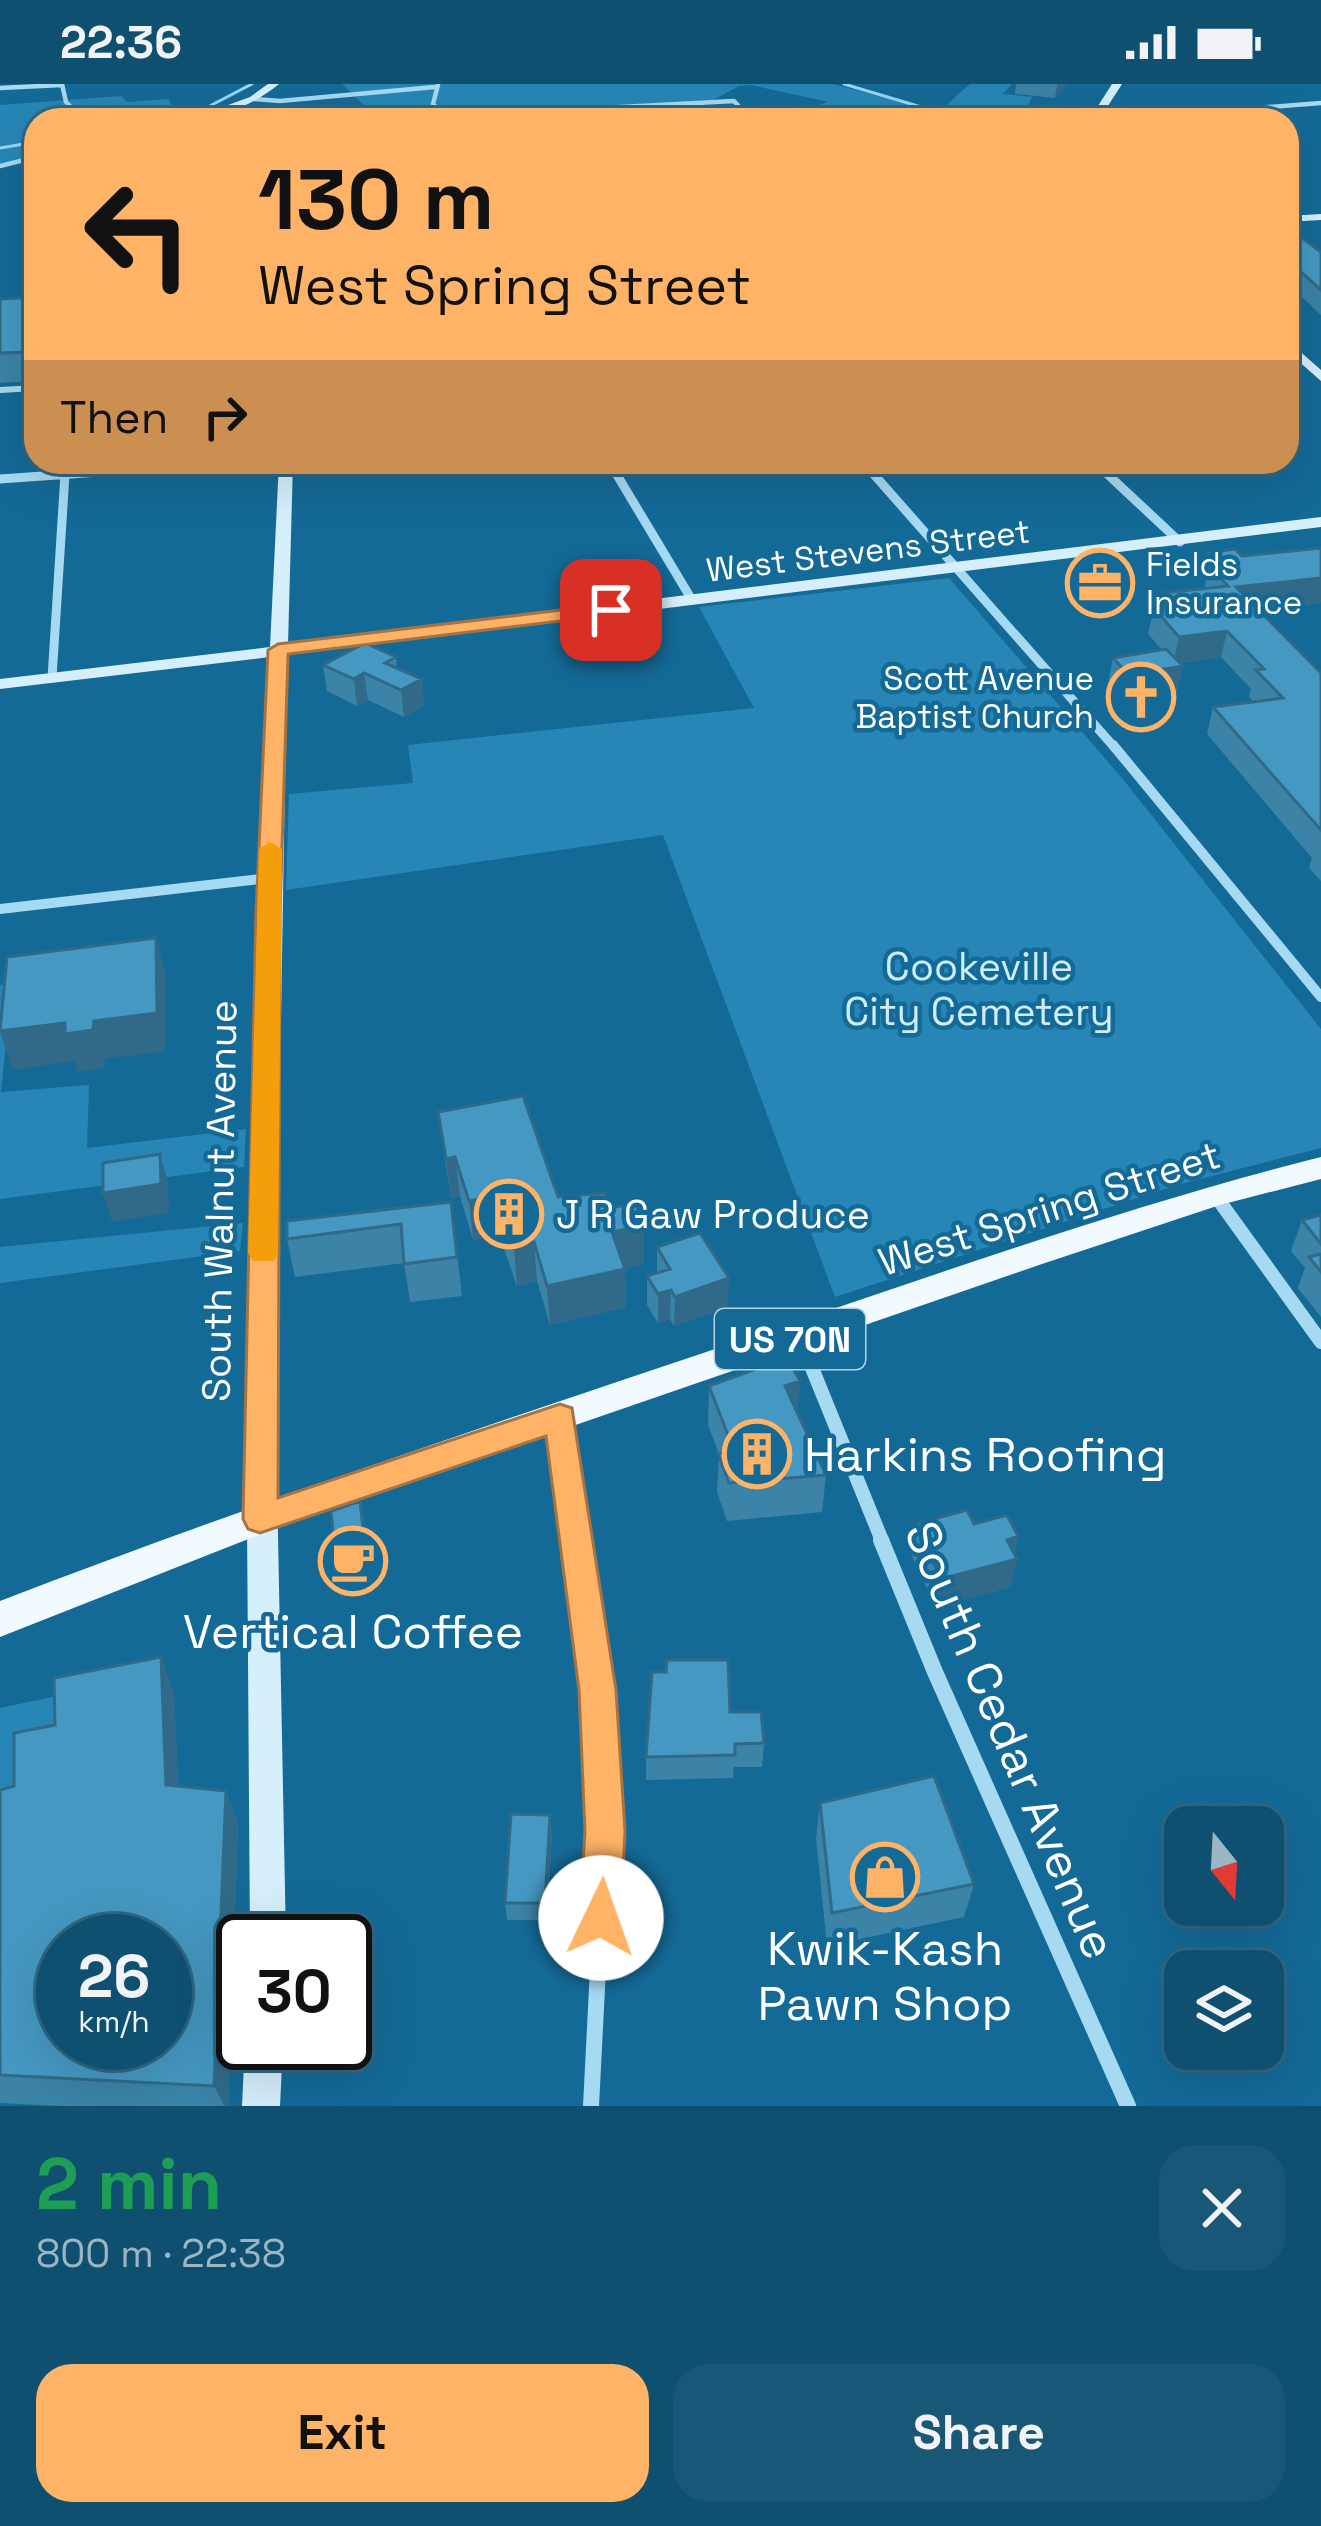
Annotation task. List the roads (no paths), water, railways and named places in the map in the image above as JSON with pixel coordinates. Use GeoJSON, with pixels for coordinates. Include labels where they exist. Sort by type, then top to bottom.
{"type":"FeatureCollection","features":[{"type":"Feature","properties":{"kind":"main road","name":"West Spring Street"},"geometry":{"type":"LineString","coordinates":[[260,1519],[1215,1195],[1321,1168]]}},
{"type":"Feature","properties":{"kind":"main road","name":"US 70N"},"geometry":{"type":"LineString","coordinates":[[0,1619],[260,1519]]}},
{"type":"Feature","properties":{"kind":"street"},"geometry":{"type":"LineString","coordinates":[[0,88],[62,84]]}},
{"type":"Feature","properties":{"kind":"street"},"geometry":{"type":"LineString","coordinates":[[227,108],[254,99],[274,84]]}},
{"type":"Feature","properties":{"kind":"street"},"geometry":{"type":"LineString","coordinates":[[254,99],[280,101],[437,86]]}},
{"type":"Feature","properties":{"kind":"street"},"geometry":{"type":"LineString","coordinates":[[602,108],[734,100],[741,108]]}},
{"type":"Feature","properties":{"kind":"street"},"geometry":{"type":"LineString","coordinates":[[1261,108],[1321,103]]}},
{"type":"Feature","properties":{"kind":"street"},"geometry":{"type":"LineString","coordinates":[[1299,356],[1321,377]]}},
{"type":"Feature","properties":{"kind":"street"},"geometry":{"type":"LineString","coordinates":[[0,479],[65,474],[52,678]]}},
{"type":"Feature","properties":{"kind":"street","name":"South Walnut Avenue"},"geometry":{"type":"LineString","coordinates":[[269,1914],[260,1519],[269,878],[285,474]]}},
{"type":"Feature","properties":{"kind":"street"},"geometry":{"type":"LineString","coordinates":[[616,474],[692,600]]}},
{"type":"Feature","properties":{"kind":"street"},"geometry":{"type":"LineString","coordinates":[[874,474],[1139,776],[1321,998]]}},
{"type":"Feature","properties":{"kind":"street"},"geometry":{"type":"LineString","coordinates":[[1108,474],[1180,542]]}},
{"type":"Feature","properties":{"kind":"street","name":"West Stevens Street"},"geometry":{"type":"LineString","coordinates":[[0,684],[1321,522]]}},
{"type":"Feature","properties":{"kind":"street"},"geometry":{"type":"LineString","coordinates":[[0,909],[269,878]]}},
{"type":"Feature","properties":{"kind":"street"},"geometry":{"type":"LineString","coordinates":[[1305,978],[1321,976]]}},
{"type":"Feature","properties":{"kind":"street"},"geometry":{"type":"LineString","coordinates":[[1215,1195],[1321,1342]]}},
{"type":"Feature","properties":{"kind":"street","name":"South Cedar Avenue"},"geometry":{"type":"LineString","coordinates":[[799,1336],[935,1672],[1128,2106]]}},
{"type":"Feature","properties":{"kind":"street"},"geometry":{"type":"LineString","coordinates":[[560,1418],[598,1690],[605,1831],[591,2106]]}},
{"type":"Feature","properties":{"kind":"street"},"geometry":{"type":"LineString","coordinates":[[262,2106],[263,2070]]}},
{"type":"Feature","properties":{"kind":"waterway"},"geometry":{"type":"LineString","coordinates":[[206,108],[252,84]]}},
{"type":"Feature","properties":{"kind":"waterway"},"geometry":{"type":"LineString","coordinates":[[844,84],[925,108]]}},
{"type":"Feature","properties":{"kind":"waterway"},"geometry":{"type":"LineString","coordinates":[[0,148],[24,144]]}},
{"type":"Feature","properties":{"kind":"place","name":"Fields Insurance"},"geometry":{"type":"Point","coordinates":[1100,583]}},
{"type":"Feature","properties":{"kind":"place","name":"Scott Avenue Baptist Church"},"geometry":{"type":"Point","coordinates":[1141,697]}},
{"type":"Feature","properties":{"kind":"place","name":"J R Gaw Produce"},"geometry":{"type":"Point","coordinates":[509,1214]}},
{"type":"Feature","properties":{"kind":"place","name":"Harkins Roofing"},"geometry":{"type":"Point","coordinates":[757,1454]}},
{"type":"Feature","properties":{"kind":"place","name":"Vertical Coffee"},"geometry":{"type":"Point","coordinates":[353,1561]}},
{"type":"Feature","properties":{"kind":"place","name":"Kwik-Kash Pawn Shop"},"geometry":{"type":"Point","coordinates":[885,1877]}},
{"type":"Feature","properties":{"kind":"park label","name":"Cookeville City Cemetery"},"geometry":{"type":"Point","coordinates":[979,988]}}]}
